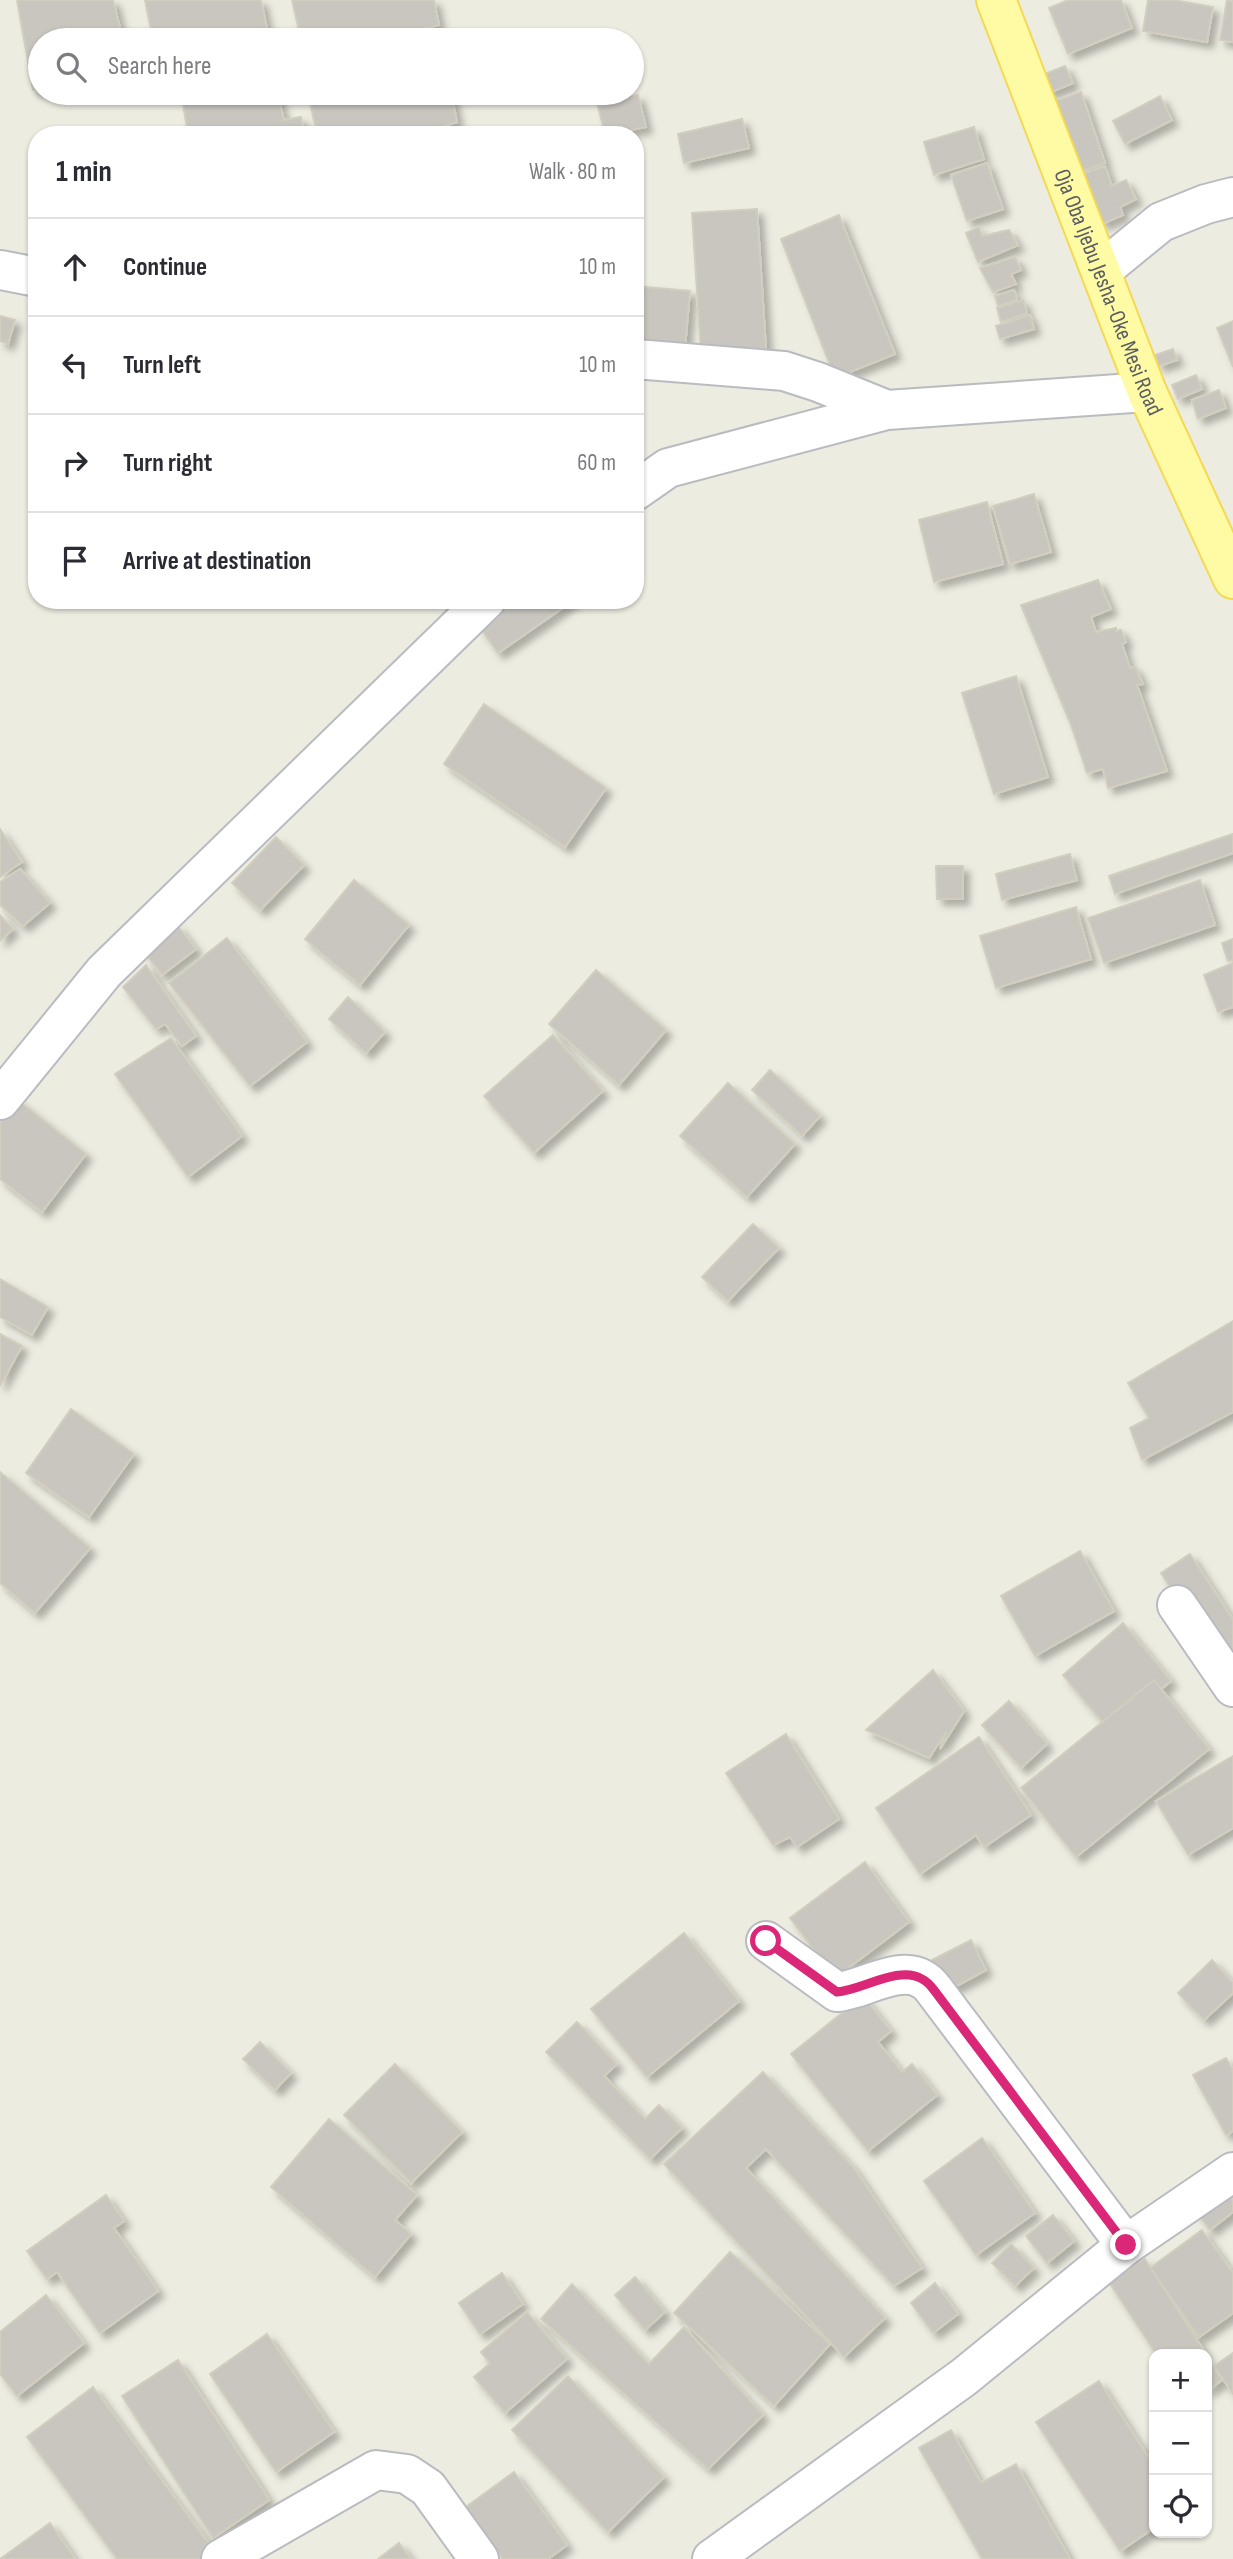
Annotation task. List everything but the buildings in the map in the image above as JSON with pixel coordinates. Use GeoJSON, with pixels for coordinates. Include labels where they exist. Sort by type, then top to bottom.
{"type":"FeatureCollection","features":[{"type":"Feature","properties":{"kind":"main road","name":"Oja Oba Ijebu Jesha-Oke Mesi Road"},"geometry":{"type":"LineString","coordinates":[[996,0],[1147,392],[1233,579]]}},
{"type":"Feature","properties":{"kind":"street"},"geometry":{"type":"LineString","coordinates":[[1101,271],[1161,222],[1206,204],[1233,197]]}},
{"type":"Feature","properties":{"kind":"street"},"geometry":{"type":"LineString","coordinates":[[0,270],[28,275]]}},
{"type":"Feature","properties":{"kind":"street"},"geometry":{"type":"LineString","coordinates":[[644,360],[784,371],[887,410]]}},
{"type":"Feature","properties":{"kind":"street"},"geometry":{"type":"LineString","coordinates":[[644,485],[668,468],[887,410],[1147,392]]}},
{"type":"Feature","properties":{"kind":"street"},"geometry":{"type":"LineString","coordinates":[[0,1100],[104,972],[477,609]]}},
{"type":"Feature","properties":{"kind":"street"},"geometry":{"type":"LineString","coordinates":[[1177,1605],[1233,1687]]}},
{"type":"Feature","properties":{"kind":"street"},"geometry":{"type":"LineString","coordinates":[[766,1941],[837,1992],[904,1975],[921,1978],[934,1990],[1126,2245]]}},
{"type":"Feature","properties":{"kind":"street"},"geometry":{"type":"LineString","coordinates":[[712,2559],[964,2377],[1126,2245],[1233,2172]]}},
{"type":"Feature","properties":{"kind":"street"},"geometry":{"type":"LineString","coordinates":[[221,2559],[376,2470],[407,2474],[428,2488],[479,2559]]}},
{"type":"Feature","properties":{"kind":"route"},"geometry":{"type":"LineString","coordinates":[[766,1941],[837,1992],[904,1975],[921,1978],[934,1990],[1126,2245]]}}]}
